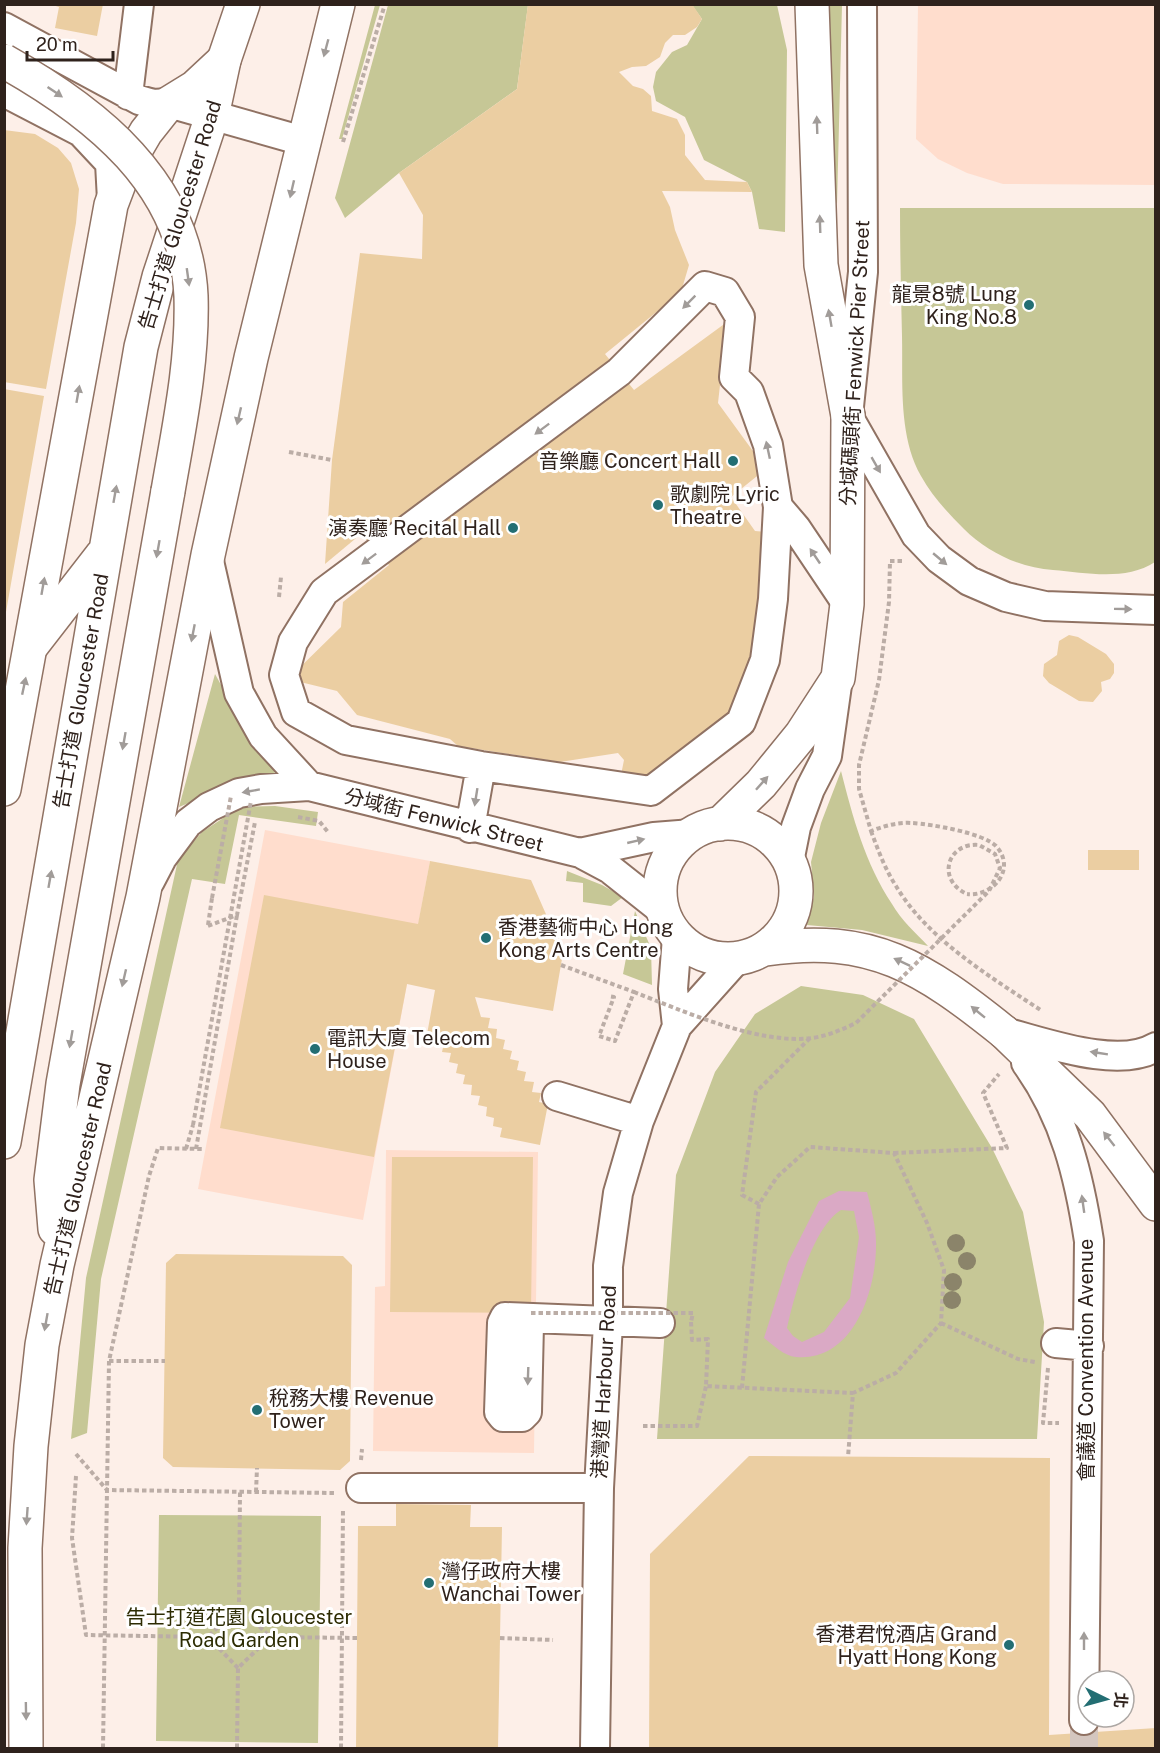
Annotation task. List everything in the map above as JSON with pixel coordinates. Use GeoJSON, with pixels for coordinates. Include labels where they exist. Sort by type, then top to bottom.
{"type":"FeatureCollection","features":[{"type":"Feature","properties":{"kind":"main road"},"geometry":{"type":"LineString","coordinates":[[224,60],[243,4]]}},
{"type":"Feature","properties":{"kind":"main road","name":"告士打道 Gloucester Road"},"geometry":{"type":"LineString","coordinates":[[26,1749],[25,1536],[31,1446],[42,1345],[57,1265],[143,897],[207,555],[250,358],[338,4]]}},
{"type":"Feature","properties":{"kind":"main road"},"geometry":{"type":"LineString","coordinates":[[812,4],[822,266],[848,416]]}},
{"type":"Feature","properties":{"kind":"main road","name":"告士打道 Gloucester Road"},"geometry":{"type":"LineString","coordinates":[[4,789],[10,726],[33,644],[111,205],[125,168],[146,132],[169,103],[195,87],[224,60]]}},
{"type":"Feature","properties":{"kind":"main road","name":"告士打道 Gloucester Road"},"geometry":{"type":"LineString","coordinates":[[4,1142],[141,347],[159,277],[212,116],[224,60]]}},
{"type":"Feature","properties":{"kind":"main road"},"geometry":{"type":"LineString","coordinates":[[4,61],[70,102],[111,134],[146,172],[176,228],[187,269],[191,326],[183,405],[63,1084],[51,1180],[57,1265]]}},
{"type":"Feature","properties":{"kind":"main road","name":"分域碼頭街 Fenwick Pier Street"},"geometry":{"type":"LineString","coordinates":[[706,829],[761,784],[801,735],[838,678],[847,604],[848,416]]}},
{"type":"Feature","properties":{"kind":"main road"},"geometry":{"type":"LineString","coordinates":[[33,644],[105,552]]}},
{"type":"Feature","properties":{"kind":"main road"},"geometry":{"type":"LineString","coordinates":[[734,823],[760,831],[781,849],[789,862],[796,886],[792,915],[777,941],[752,954],[720,959],[703,955],[670,924],[660,883],[664,868],[670,854],[706,829],[734,823]]}},
{"type":"Feature","properties":{"kind":"main road","name":"會議道 Convention Avenue"},"geometry":{"type":"LineString","coordinates":[[752,954],[824,943],[891,957],[953,991],[1004,1032]]}},
{"type":"Feature","properties":{"kind":"main road"},"geometry":{"type":"LineString","coordinates":[[1004,1032],[1090,1115],[1155,1204]]}},
{"type":"Feature","properties":{"kind":"street"},"geometry":{"type":"LineString","coordinates":[[81,132],[104,124],[111,115],[139,4]]}},
{"type":"Feature","properties":{"kind":"street","name":"分域碼頭街 Fenwick Pier Street"},"geometry":{"type":"LineString","coordinates":[[848,416],[862,272],[863,4]]}},
{"type":"Feature","properties":{"kind":"street"},"geometry":{"type":"LineString","coordinates":[[4,27],[116,89],[153,104],[169,103],[303,141]]}},
{"type":"Feature","properties":{"kind":"street"},"geometry":{"type":"LineString","coordinates":[[4,92],[81,132],[110,163],[111,205]]}},
{"type":"Feature","properties":{"kind":"street"},"geometry":{"type":"LineString","coordinates":[[705,286],[725,292],[740,317],[734,377],[749,392],[768,445],[778,507],[773,599],[765,660],[741,722],[651,791],[481,766],[346,740],[296,712],[284,675],[293,642],[324,592],[619,372],[705,286]]}},
{"type":"Feature","properties":{"kind":"street"},"geometry":{"type":"LineString","coordinates":[[848,416],[916,534],[939,559],[969,581],[1006,597],[1045,606],[1155,610]]}},
{"type":"Feature","properties":{"kind":"street"},"geometry":{"type":"LineString","coordinates":[[778,507],[796,528],[847,604]]}},
{"type":"Feature","properties":{"kind":"street"},"geometry":{"type":"LineString","coordinates":[[207,555],[239,693],[263,736],[309,786]]}},
{"type":"Feature","properties":{"kind":"street","name":"分域碼頭街 Fenwick Pier Street"},"geometry":{"type":"LineString","coordinates":[[789,862],[796,827],[806,799],[827,756],[838,678]]}},
{"type":"Feature","properties":{"kind":"street"},"geometry":{"type":"LineString","coordinates":[[470,828],[481,766]]}},
{"type":"Feature","properties":{"kind":"street","name":"分域街 Fenwick Street"},"geometry":{"type":"LineString","coordinates":[[143,897],[162,858],[178,836],[209,807],[239,793],[309,786],[470,828],[580,853],[610,869],[670,924]]}},
{"type":"Feature","properties":{"kind":"street","name":"分域街 Fenwick Street"},"geometry":{"type":"LineString","coordinates":[[580,853],[654,837],[706,829]]}},
{"type":"Feature","properties":{"kind":"street","name":"港灣道 Harbour Road"},"geometry":{"type":"LineString","coordinates":[[670,924],[677,1026]]}},
{"type":"Feature","properties":{"kind":"street","name":"港灣道 Harbour Road"},"geometry":{"type":"LineString","coordinates":[[595,1749],[599,1488],[608,1323],[608,1266],[618,1193],[639,1121],[677,1026],[752,954]]}},
{"type":"Feature","properties":{"kind":"street"},"geometry":{"type":"LineString","coordinates":[[1004,1032],[1112,1056],[1137,1054],[1155,1047]]}},
{"type":"Feature","properties":{"kind":"street","name":"會議道 Convention Avenue"},"geometry":{"type":"LineString","coordinates":[[1004,1032],[1034,1074],[1058,1115],[1082,1191],[1089,1241],[1084,1669]]}},
{"type":"Feature","properties":{"kind":"street"},"geometry":{"type":"LineString","coordinates":[[557,1096],[639,1121]]}},
{"type":"Feature","properties":{"kind":"street"},"geometry":{"type":"LineString","coordinates":[[532,1316],[608,1323],[660,1323]]}},
{"type":"Feature","properties":{"kind":"street"},"geometry":{"type":"LineString","coordinates":[[1056,1343],[1089,1346]]}},
{"type":"Feature","properties":{"kind":"street"},"geometry":{"type":"LineString","coordinates":[[352,1491],[599,1488]]}},
{"type":"Feature","properties":{"kind":"path"},"geometry":{"type":"LineString","coordinates":[[343,142],[385,4]]}},
{"type":"Feature","properties":{"kind":"path"},"geometry":{"type":"LineString","coordinates":[[289,452],[332,460]]}},
{"type":"Feature","properties":{"kind":"path"},"geometry":{"type":"LineString","coordinates":[[902,561],[890,561],[889,603],[879,680],[859,765],[859,789],[872,831],[896,887],[920,919],[946,943],[1030,1003]]}},
{"type":"Feature","properties":{"kind":"path"},"geometry":{"type":"LineString","coordinates":[[279,597],[281,577]]}},
{"type":"Feature","properties":{"kind":"path"},"geometry":{"type":"LineString","coordinates":[[231,796],[208,926],[237,915]]}},
{"type":"Feature","properties":{"kind":"path"},"geometry":{"type":"LineString","coordinates":[[186,1149],[252,801]]}},
{"type":"Feature","properties":{"kind":"path"},"geometry":{"type":"LineString","coordinates":[[319,820],[328,832]]}},
{"type":"Feature","properties":{"kind":"path"},"geometry":{"type":"LineString","coordinates":[[196,1149],[255,822]]}},
{"type":"Feature","properties":{"kind":"path"},"geometry":{"type":"LineString","coordinates":[[561,965],[711,1022],[772,1036],[810,1038],[836,1032],[856,1023],[989,891],[1000,868],[995,854],[979,844],[962,848],[950,861],[951,883],[967,894],[987,892],[1001,877],[1001,855],[992,843],[961,832],[910,822],[886,825],[872,831]]}},
{"type":"Feature","properties":{"kind":"path"},"geometry":{"type":"LineString","coordinates":[[608,996],[614,997],[599,1036],[615,1041],[634,992]]}},
{"type":"Feature","properties":{"kind":"path"},"geometry":{"type":"LineString","coordinates":[[759,1204],[742,1195],[756,1092],[810,1038]]}},
{"type":"Feature","properties":{"kind":"path"},"geometry":{"type":"LineString","coordinates":[[742,1388],[759,1204],[777,1178],[810,1147],[894,1154],[1007,1148],[983,1093],[999,1074]]}},
{"type":"Feature","properties":{"kind":"path"},"geometry":{"type":"LineString","coordinates":[[103,1749],[109,1361],[149,1176],[158,1148],[202,1149]]}},
{"type":"Feature","properties":{"kind":"path"},"geometry":{"type":"LineString","coordinates":[[706,1386],[853,1393],[896,1373],[941,1323],[944,1270],[927,1223],[894,1154]]}},
{"type":"Feature","properties":{"kind":"path"},"geometry":{"type":"LineString","coordinates":[[532,1316],[693,1312],[692,1340],[708,1339],[706,1386],[697,1426],[643,1426]]}},
{"type":"Feature","properties":{"kind":"path"},"geometry":{"type":"LineString","coordinates":[[941,1323],[1018,1359],[1048,1365],[1044,1423],[1063,1423]]}},
{"type":"Feature","properties":{"kind":"path"},"geometry":{"type":"LineString","coordinates":[[109,1361],[165,1361]]}},
{"type":"Feature","properties":{"kind":"path"},"geometry":{"type":"LineString","coordinates":[[848,1456],[853,1393]]}},
{"type":"Feature","properties":{"kind":"path"},"geometry":{"type":"LineString","coordinates":[[340,1749],[342,1638],[352,1491],[362,1449]]}},
{"type":"Feature","properties":{"kind":"path"},"geometry":{"type":"LineString","coordinates":[[76,1454],[107,1491],[352,1491]]}},
{"type":"Feature","properties":{"kind":"path"},"geometry":{"type":"LineString","coordinates":[[256,1492],[257,1468]]}},
{"type":"Feature","properties":{"kind":"path"},"geometry":{"type":"LineString","coordinates":[[76,1476],[72,1538],[86,1635],[208,1637],[238,1668],[237,1749]]}},
{"type":"Feature","properties":{"kind":"path"},"geometry":{"type":"LineString","coordinates":[[208,1637],[239,1606],[240,1492]]}},
{"type":"Feature","properties":{"kind":"path"},"geometry":{"type":"LineString","coordinates":[[239,1606],[270,1637],[357,1638]]}},
{"type":"Feature","properties":{"kind":"path"},"geometry":{"type":"LineString","coordinates":[[238,1668],[270,1637]]}},
{"type":"Feature","properties":{"kind":"path"},"geometry":{"type":"LineString","coordinates":[[500,1638],[554,1640]]}},
{"type":"Feature","properties":{"kind":"shaded area"},"geometry":{"type":"Polygon","coordinates":[[[918,5],[1155,5],[1155,185],[1003,184],[967,173],[938,159],[916,139],[918,5]]]}},
{"type":"Feature","properties":{"kind":"shaded area","name":"電訊大廈 Telecom House"},"geometry":{"type":"Polygon","coordinates":[[[265,830],[430,861],[363,1220],[198,1189],[265,830]]]}},
{"type":"Feature","properties":{"kind":"shaded area"},"geometry":{"type":"Polygon","coordinates":[[[386,1150],[538,1152],[534,1453],[373,1451],[375,1287],[385,1286],[386,1150]]]}},
{"type":"Feature","properties":{"kind":"shaded area"},"geometry":{"type":"Polygon","coordinates":[[[839,1191],[867,1192],[875,1230],[875,1261],[866,1300],[858,1319],[847,1335],[833,1348],[816,1355],[796,1357],[783,1352],[764,1338],[788,1262],[819,1201],[839,1191]],[[841,1210],[831,1219],[813,1246],[806,1263],[787,1328],[802,1342],[824,1332],[850,1298],[859,1237],[854,1211],[841,1210]]]}},
{"type":"Feature","properties":{"kind":"green space"},"geometry":{"type":"Polygon","coordinates":[[[375,5],[380,5],[342,139],[339,139],[375,5]]]}},
{"type":"Feature","properties":{"kind":"green space"},"geometry":{"type":"Polygon","coordinates":[[[388,5],[528,5],[517,89],[399,173],[345,218],[335,198],[388,5]]]}},
{"type":"Feature","properties":{"kind":"green space"},"geometry":{"type":"Polygon","coordinates":[[[692,5],[777,5],[787,50],[785,232],[759,229],[752,192],[747,182],[704,160],[685,117],[656,101],[653,87],[656,72],[672,52],[687,45],[702,19],[692,5]]]}},
{"type":"Feature","properties":{"kind":"green space"},"geometry":{"type":"Polygon","coordinates":[[[795,5],[842,5],[837,204],[810,149],[808,54],[795,5]]]}},
{"type":"Feature","properties":{"kind":"green space","name":"龍景8號 Lung King No.8"},"geometry":{"type":"Polygon","coordinates":[[[900,208],[1155,208],[1155,562],[1132,572],[1119,574],[1079,573],[1028,566],[983,545],[964,529],[930,490],[921,476],[908,444],[903,408],[900,208]]]}},
{"type":"Feature","properties":{"kind":"green space"},"geometry":{"type":"Polygon","coordinates":[[[215,674],[247,732],[277,772],[237,783],[179,807],[215,674]]]}},
{"type":"Feature","properties":{"kind":"green space"},"geometry":{"type":"Polygon","coordinates":[[[841,771],[855,823],[874,873],[900,915],[928,946],[862,930],[807,925],[814,897],[811,862],[821,823],[841,771]]]}},
{"type":"Feature","properties":{"kind":"green space"},"geometry":{"type":"Polygon","coordinates":[[[275,806],[318,812],[316,826],[239,815],[225,884],[192,879],[101,1279],[87,1433],[71,1439],[86,1278],[178,860],[202,832],[240,807],[275,806]]]}},
{"type":"Feature","properties":{"kind":"green space"},"geometry":{"type":"Polygon","coordinates":[[[567,871],[602,885],[623,897],[611,906],[583,902],[583,883],[566,881],[567,871]]]}},
{"type":"Feature","properties":{"kind":"green space"},"geometry":{"type":"Polygon","coordinates":[[[635,911],[651,948],[652,985],[623,974],[635,911]]]}},
{"type":"Feature","properties":{"kind":"green space"},"geometry":{"type":"Polygon","coordinates":[[[801,986],[863,995],[914,1019],[992,1148],[1023,1212],[1044,1322],[1037,1439],[657,1439],[676,1175],[715,1072],[755,1014],[801,986]]]}},
{"type":"Feature","properties":{"kind":"green space","name":"告士打道花園 Gloucester Road Garden"},"geometry":{"type":"Polygon","coordinates":[[[159,1515],[321,1516],[318,1743],[156,1741],[159,1515]]]}},
{"type":"Feature","properties":{"kind":"building"},"geometry":{"type":"Polygon","coordinates":[[[49,4],[103,4],[97,36],[55,28],[59,7],[49,4]]]}},
{"type":"Feature","properties":{"kind":"building"},"geometry":{"type":"Polygon","coordinates":[[[528,4],[692,4],[702,19],[697,27],[685,35],[673,35],[665,43],[660,57],[646,66],[632,67],[619,72],[633,86],[643,89],[651,96],[652,111],[677,119],[685,135],[685,155],[705,180],[747,182],[752,192],[662,191],[670,207],[675,230],[689,265],[681,292],[605,354],[634,390],[727,322],[718,403],[766,469],[731,497],[755,531],[766,532],[758,587],[767,599],[737,718],[654,785],[620,780],[624,760],[618,753],[560,762],[458,746],[450,739],[357,715],[337,691],[288,679],[341,627],[343,602],[389,565],[361,534],[325,564],[332,460],[360,253],[422,259],[423,215],[399,173],[517,89],[528,4]]]}},
{"type":"Feature","properties":{"kind":"building"},"geometry":{"type":"Polygon","coordinates":[[[4,130],[35,134],[58,148],[71,163],[79,189],[76,223],[46,389],[4,382],[4,130]]]}},
{"type":"Feature","properties":{"kind":"building"},"geometry":{"type":"Polygon","coordinates":[[[4,389],[44,396],[6,612],[4,612],[4,389]]]}},
{"type":"Feature","properties":{"kind":"building"},"geometry":{"type":"Polygon","coordinates":[[[1069,635],[1078,637],[1106,654],[1114,664],[1114,673],[1110,679],[1101,682],[1102,691],[1093,702],[1079,701],[1049,683],[1043,676],[1044,664],[1057,655],[1059,641],[1069,635]]]}},
{"type":"Feature","properties":{"kind":"building"},"geometry":{"type":"Polygon","coordinates":[[[1088,850],[1139,850],[1139,870],[1088,870],[1088,850]]]}},
{"type":"Feature","properties":{"kind":"building"},"geometry":{"type":"Polygon","coordinates":[[[430,861],[531,880],[563,953],[553,1011],[475,997],[481,1017],[490,1018],[488,1028],[497,1029],[496,1038],[505,1040],[503,1049],[512,1051],[510,1059],[519,1061],[517,1070],[526,1072],[524,1081],[534,1082],[532,1092],[541,1093],[539,1102],[548,1104],[540,1145],[500,1137],[502,1128],[493,1126],[494,1118],[486,1116],[487,1107],[478,1105],[480,1096],[471,1095],[472,1085],[463,1084],[465,1075],[456,1073],[458,1064],[449,1062],[451,1053],[442,1052],[444,1043],[426,1040],[435,990],[407,984],[374,1157],[220,1128],[264,895],[418,924],[430,861]]]}},
{"type":"Feature","properties":{"kind":"building"},"geometry":{"type":"Polygon","coordinates":[[[392,1157],[533,1157],[531,1313],[390,1312],[392,1157]]]}},
{"type":"Feature","properties":{"kind":"building","name":"稅務大樓 Revenue Tower"},"geometry":{"type":"Polygon","coordinates":[[[176,1254],[343,1256],[352,1265],[350,1461],[340,1470],[173,1467],[163,1458],[166,1263],[176,1254]]]}},
{"type":"Feature","properties":{"kind":"building"},"geometry":{"type":"Polygon","coordinates":[[[749,1456],[1050,1458],[1049,1735],[1156,1728],[1156,1748],[649,1748],[650,1554],[749,1456]]]}},
{"type":"Feature","properties":{"kind":"building","name":"灣仔政府大樓 Wanchai Tower"},"geometry":{"type":"Polygon","coordinates":[[[396,1504],[471,1505],[470,1527],[502,1527],[498,1748],[356,1748],[358,1526],[396,1526],[396,1504]]]}},
{"type":"Feature","properties":{"kind":"tunnel"},"geometry":{"type":"LineString","coordinates":[[1084,1729],[1084,1748]]}},
{"type":"Feature","properties":{"kind":"place","name":"龍景8號 Lung King No.8"},"geometry":{"type":"Point","coordinates":[1029,305]}},
{"type":"Feature","properties":{"kind":"place","name":"音樂廳 Concert Hall"},"geometry":{"type":"Point","coordinates":[733,461]}},
{"type":"Feature","properties":{"kind":"place","name":"歌劇院 Lyric Theatre"},"geometry":{"type":"Point","coordinates":[658,505]}},
{"type":"Feature","properties":{"kind":"place","name":"演奏廳 Recital Hall"},"geometry":{"type":"Point","coordinates":[513,528]}},
{"type":"Feature","properties":{"kind":"place","name":"香港藝術中心 Hong Kong Arts Centre"},"geometry":{"type":"Point","coordinates":[486,938]}},
{"type":"Feature","properties":{"kind":"place","name":"電訊大廈 Telecom House"},"geometry":{"type":"Point","coordinates":[315,1049]}},
{"type":"Feature","properties":{"kind":"place","name":"稅務大樓 Revenue Tower"},"geometry":{"type":"Point","coordinates":[257,1410]}},
{"type":"Feature","properties":{"kind":"place","name":"灣仔政府大樓 Wanchai Tower"},"geometry":{"type":"Point","coordinates":[429,1583]}},
{"type":"Feature","properties":{"kind":"place","name":"香港君悅酒店 Grand Hyatt Hong Kong"},"geometry":{"type":"Point","coordinates":[1009,1645]}}]}
